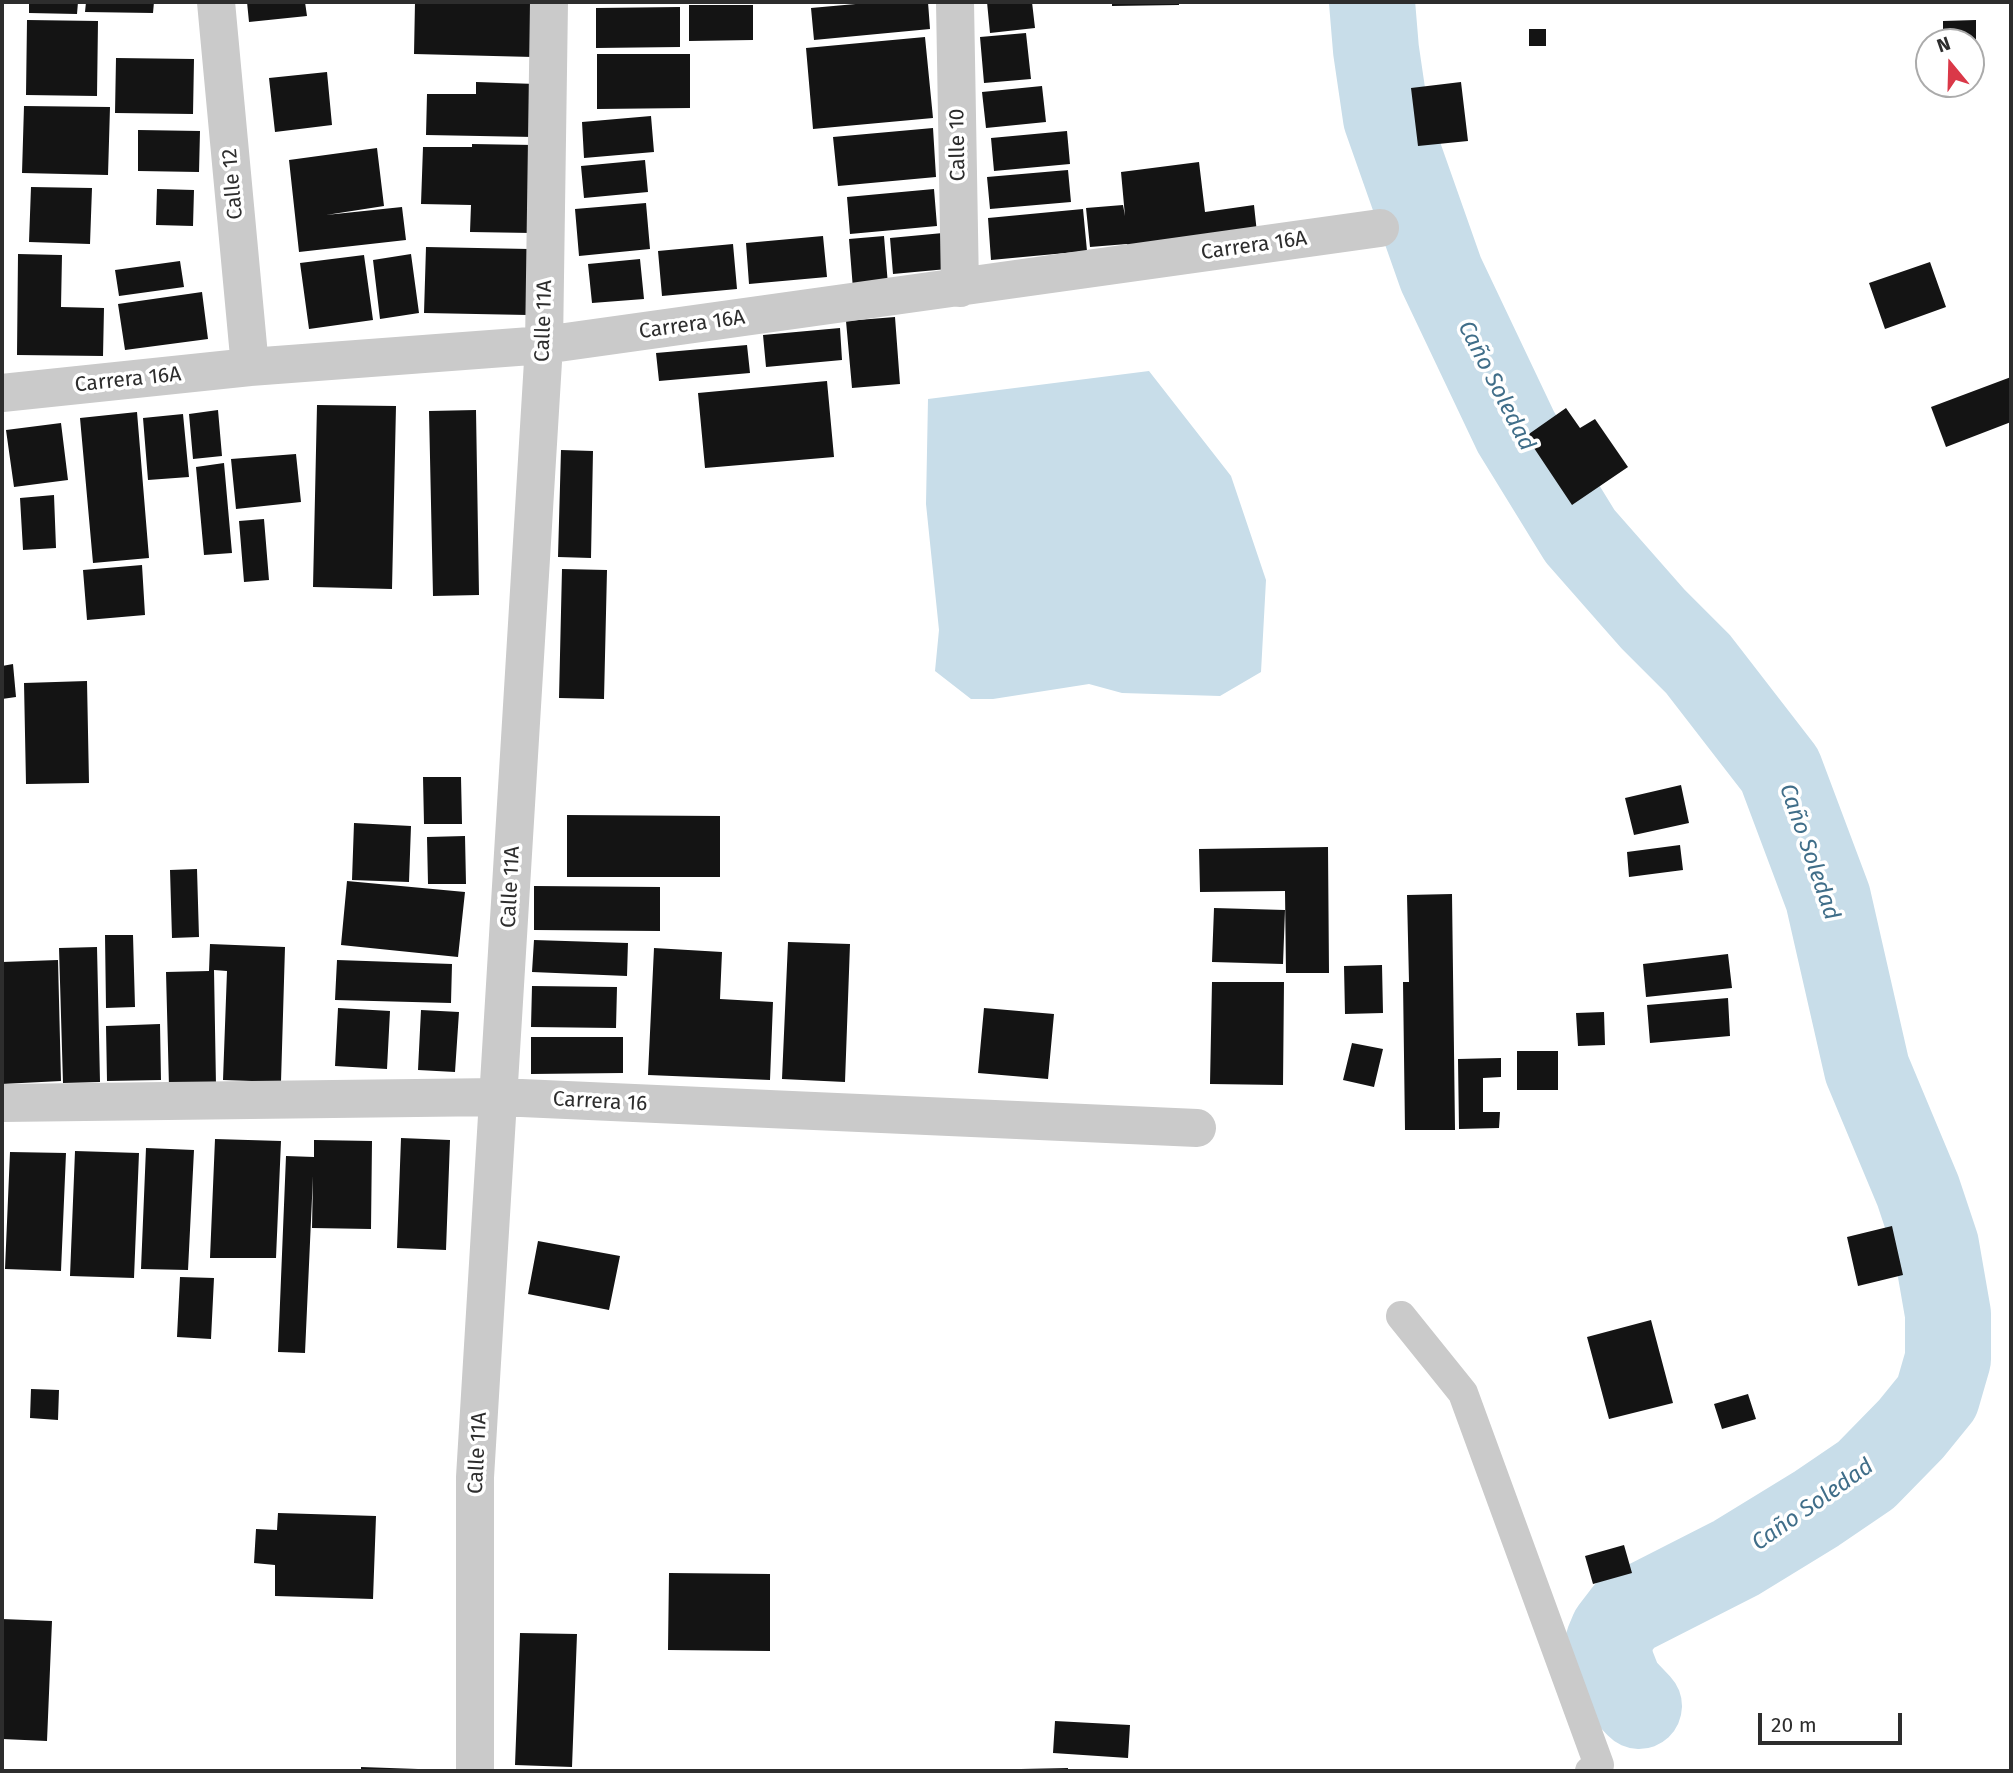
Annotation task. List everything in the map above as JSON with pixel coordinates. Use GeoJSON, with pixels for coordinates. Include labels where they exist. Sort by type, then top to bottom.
{"type":"FeatureCollection","features":[{"type":"Feature","properties":{"kind":"street","name":"Calle 12"},"geometry":{"type":"LineString","coordinates":[[216,2],[250,367]]}},
{"type":"Feature","properties":{"kind":"street","name":"Calle 11A"},"geometry":{"type":"LineString","coordinates":[[475,1771],[475,1477],[544,345],[549,2]]}},
{"type":"Feature","properties":{"kind":"street","name":"Calle 10"},"geometry":{"type":"LineString","coordinates":[[955,2],[960,288]]}},
{"type":"Feature","properties":{"kind":"street","name":"Carrera 16A"},"geometry":{"type":"LineString","coordinates":[[2,393],[250,367],[544,345],[1380,228]]}},
{"type":"Feature","properties":{"kind":"street","name":"Carrera 16"},"geometry":{"type":"LineString","coordinates":[[2,1103],[499,1097],[1197,1129]]}},
{"type":"Feature","properties":{"kind":"lane"},"geometry":{"type":"LineString","coordinates":[[1401,1316],[1463,1393],[1599,1765],[1590,1771]]}},
{"type":"Feature","properties":{"kind":"water"},"geometry":{"type":"Polygon","coordinates":[[[1149,371],[1231,476],[1266,580],[1261,672],[1220,696],[1122,693],[1089,684],[993,699],[971,699],[935,671],[939,630],[926,504],[928,399],[1149,371]]]}},
{"type":"Feature","properties":{"kind":"building"},"geometry":{"type":"Polygon","coordinates":[[[29,2],[78,2],[77,14],[29,13],[29,2]]]}},
{"type":"Feature","properties":{"kind":"building"},"geometry":{"type":"Polygon","coordinates":[[[86,2],[154,2],[153,13],[85,12],[86,2]]]}},
{"type":"Feature","properties":{"kind":"building"},"geometry":{"type":"Polygon","coordinates":[[[247,2],[305,2],[307,16],[249,22],[247,2]]]}},
{"type":"Feature","properties":{"kind":"building"},"geometry":{"type":"Polygon","coordinates":[[[415,2],[534,2],[533,57],[414,54],[415,2]]]}},
{"type":"Feature","properties":{"kind":"building"},"geometry":{"type":"Polygon","coordinates":[[[878,2],[928,2],[930,29],[814,40],[811,8],[878,2]]]}},
{"type":"Feature","properties":{"kind":"building"},"geometry":{"type":"Polygon","coordinates":[[[987,2],[1032,2],[1035,28],[990,33],[987,2]]]}},
{"type":"Feature","properties":{"kind":"building"},"geometry":{"type":"Polygon","coordinates":[[[1112,2],[1179,2],[1179,5],[1112,6],[1112,2]]]}},
{"type":"Feature","properties":{"kind":"building"},"geometry":{"type":"Polygon","coordinates":[[[689,5],[753,5],[753,40],[689,41],[689,5]]]}},
{"type":"Feature","properties":{"kind":"building"},"geometry":{"type":"Polygon","coordinates":[[[680,7],[680,47],[596,48],[596,8],[680,7]]]}},
{"type":"Feature","properties":{"kind":"building"},"geometry":{"type":"Polygon","coordinates":[[[27,20],[98,21],[97,96],[26,95],[27,20]]]}},
{"type":"Feature","properties":{"kind":"building"},"geometry":{"type":"Polygon","coordinates":[[[1976,20],[1976,28],[1943,28],[1943,21],[1976,20]]]}},
{"type":"Feature","properties":{"kind":"building"},"geometry":{"type":"Polygon","coordinates":[[[1529,29],[1546,29],[1546,46],[1529,46],[1529,29]]]}},
{"type":"Feature","properties":{"kind":"building"},"geometry":{"type":"Polygon","coordinates":[[[1026,33],[1031,79],[984,83],[980,37],[1026,33]]]}},
{"type":"Feature","properties":{"kind":"building"},"geometry":{"type":"Polygon","coordinates":[[[925,37],[933,118],[813,129],[806,48],[925,37]]]}},
{"type":"Feature","properties":{"kind":"building"},"geometry":{"type":"Polygon","coordinates":[[[597,54],[690,54],[690,108],[597,109],[597,54]]]}},
{"type":"Feature","properties":{"kind":"building"},"geometry":{"type":"Polygon","coordinates":[[[116,58],[194,59],[193,114],[115,113],[116,58]]]}},
{"type":"Feature","properties":{"kind":"building"},"geometry":{"type":"Polygon","coordinates":[[[327,72],[332,125],[275,132],[269,78],[327,72]]]}},
{"type":"Feature","properties":{"kind":"building"},"geometry":{"type":"Polygon","coordinates":[[[476,82],[536,84],[534,137],[426,135],[427,94],[476,94],[476,82]]]}},
{"type":"Feature","properties":{"kind":"building"},"geometry":{"type":"Polygon","coordinates":[[[1461,82],[1468,141],[1418,146],[1411,88],[1461,82]]]}},
{"type":"Feature","properties":{"kind":"building"},"geometry":{"type":"Polygon","coordinates":[[[1042,86],[1046,122],[986,128],[982,92],[1042,86]]]}},
{"type":"Feature","properties":{"kind":"building"},"geometry":{"type":"Polygon","coordinates":[[[24,106],[110,107],[108,175],[22,173],[24,106]]]}},
{"type":"Feature","properties":{"kind":"building"},"geometry":{"type":"Polygon","coordinates":[[[651,116],[654,152],[584,158],[582,122],[651,116]]]}},
{"type":"Feature","properties":{"kind":"building"},"geometry":{"type":"Polygon","coordinates":[[[933,128],[936,177],[838,186],[833,137],[933,128]]]}},
{"type":"Feature","properties":{"kind":"building"},"geometry":{"type":"Polygon","coordinates":[[[138,130],[200,131],[199,172],[138,171],[138,130]]]}},
{"type":"Feature","properties":{"kind":"building"},"geometry":{"type":"Polygon","coordinates":[[[1067,131],[1070,164],[994,171],[991,138],[1067,131]]]}},
{"type":"Feature","properties":{"kind":"building"},"geometry":{"type":"Polygon","coordinates":[[[472,144],[534,145],[532,233],[470,232],[471,205],[421,204],[423,147],[472,147],[472,144]]]}},
{"type":"Feature","properties":{"kind":"building"},"geometry":{"type":"Polygon","coordinates":[[[377,148],[384,206],[326,215],[402,207],[406,240],[299,252],[289,160],[377,148]]]}},
{"type":"Feature","properties":{"kind":"building"},"geometry":{"type":"Polygon","coordinates":[[[645,160],[648,192],[584,198],[581,166],[645,160]]]}},
{"type":"Feature","properties":{"kind":"building"},"geometry":{"type":"Polygon","coordinates":[[[1199,162],[1205,212],[1254,205],[1257,233],[1130,248],[1127,244],[1090,247],[1086,208],[1123,205],[1125,216],[1121,172],[1199,162]]]}},
{"type":"Feature","properties":{"kind":"building"},"geometry":{"type":"Polygon","coordinates":[[[1068,170],[1071,202],[990,209],[987,177],[1068,170]]]}},
{"type":"Feature","properties":{"kind":"building"},"geometry":{"type":"Polygon","coordinates":[[[31,187],[92,188],[90,244],[29,242],[31,187]]]}},
{"type":"Feature","properties":{"kind":"building"},"geometry":{"type":"Polygon","coordinates":[[[157,189],[194,190],[193,226],[156,225],[157,189]]]}},
{"type":"Feature","properties":{"kind":"building"},"geometry":{"type":"Polygon","coordinates":[[[934,189],[937,226],[850,234],[847,197],[934,189]]]}},
{"type":"Feature","properties":{"kind":"building"},"geometry":{"type":"Polygon","coordinates":[[[646,203],[650,249],[579,256],[575,209],[646,203]]]}},
{"type":"Feature","properties":{"kind":"building"},"geometry":{"type":"Polygon","coordinates":[[[1083,209],[1087,251],[991,260],[988,218],[1083,209]]]}},
{"type":"Feature","properties":{"kind":"building"},"geometry":{"type":"Polygon","coordinates":[[[943,233],[947,269],[893,274],[890,238],[943,233]]]}},
{"type":"Feature","properties":{"kind":"building"},"geometry":{"type":"Polygon","coordinates":[[[823,236],[827,277],[749,284],[746,243],[823,236]]]}},
{"type":"Feature","properties":{"kind":"building"},"geometry":{"type":"Polygon","coordinates":[[[884,236],[888,285],[853,289],[849,239],[884,236]]]}},
{"type":"Feature","properties":{"kind":"building"},"geometry":{"type":"Polygon","coordinates":[[[733,244],[737,289],[662,296],[658,251],[733,244]]]}},
{"type":"Feature","properties":{"kind":"building"},"geometry":{"type":"Polygon","coordinates":[[[426,247],[529,249],[528,315],[424,313],[426,247]]]}},
{"type":"Feature","properties":{"kind":"building"},"geometry":{"type":"Polygon","coordinates":[[[18,254],[62,255],[61,307],[104,308],[103,356],[17,355],[18,254]]]}},
{"type":"Feature","properties":{"kind":"building"},"geometry":{"type":"Polygon","coordinates":[[[411,254],[419,313],[380,319],[373,260],[411,254]]]}},
{"type":"Feature","properties":{"kind":"building"},"geometry":{"type":"Polygon","coordinates":[[[364,255],[373,320],[309,329],[300,263],[364,255]]]}},
{"type":"Feature","properties":{"kind":"building"},"geometry":{"type":"Polygon","coordinates":[[[640,259],[644,299],[592,303],[588,264],[640,259]]]}},
{"type":"Feature","properties":{"kind":"building"},"geometry":{"type":"Polygon","coordinates":[[[180,261],[184,287],[119,296],[115,270],[180,261]]]}},
{"type":"Feature","properties":{"kind":"building"},"geometry":{"type":"Polygon","coordinates":[[[1930,262],[1946,307],[1885,329],[1869,283],[1930,262]]]}},
{"type":"Feature","properties":{"kind":"building"},"geometry":{"type":"Polygon","coordinates":[[[202,292],[208,339],[125,350],[118,304],[202,292]]]}},
{"type":"Feature","properties":{"kind":"building"},"geometry":{"type":"Polygon","coordinates":[[[895,317],[900,384],[852,388],[846,321],[895,317]]]}},
{"type":"Feature","properties":{"kind":"building"},"geometry":{"type":"Polygon","coordinates":[[[840,328],[842,360],[766,367],[763,335],[840,328]]]}},
{"type":"Feature","properties":{"kind":"building"},"geometry":{"type":"Polygon","coordinates":[[[747,345],[750,373],[659,381],[656,353],[747,345]]]}},
{"type":"Feature","properties":{"kind":"building"},"geometry":{"type":"Polygon","coordinates":[[[2011,377],[2011,422],[1946,447],[1931,407],[2011,377]]]}},
{"type":"Feature","properties":{"kind":"building"},"geometry":{"type":"Polygon","coordinates":[[[827,381],[834,457],[705,468],[698,393],[827,381]]]}},
{"type":"Feature","properties":{"kind":"building"},"geometry":{"type":"Polygon","coordinates":[[[317,405],[396,406],[392,589],[313,587],[317,405]]]}},
{"type":"Feature","properties":{"kind":"building"},"geometry":{"type":"Polygon","coordinates":[[[1566,408],[1580,428],[1595,419],[1628,467],[1572,505],[1526,436],[1566,408]]]}},
{"type":"Feature","properties":{"kind":"building"},"geometry":{"type":"Polygon","coordinates":[[[218,410],[222,456],[193,459],[189,414],[218,410]]]}},
{"type":"Feature","properties":{"kind":"building"},"geometry":{"type":"Polygon","coordinates":[[[476,410],[479,595],[433,596],[429,411],[476,410]]]}},
{"type":"Feature","properties":{"kind":"building"},"geometry":{"type":"Polygon","coordinates":[[[137,412],[149,558],[93,563],[80,418],[137,412]]]}},
{"type":"Feature","properties":{"kind":"building"},"geometry":{"type":"Polygon","coordinates":[[[183,414],[189,477],[148,480],[143,418],[183,414]]]}},
{"type":"Feature","properties":{"kind":"building"},"geometry":{"type":"Polygon","coordinates":[[[61,423],[68,480],[14,487],[6,430],[61,423]]]}},
{"type":"Feature","properties":{"kind":"building"},"geometry":{"type":"Polygon","coordinates":[[[561,450],[593,451],[591,558],[558,557],[561,450]]]}},
{"type":"Feature","properties":{"kind":"building"},"geometry":{"type":"Polygon","coordinates":[[[296,454],[301,502],[236,509],[231,459],[296,454]]]}},
{"type":"Feature","properties":{"kind":"building"},"geometry":{"type":"Polygon","coordinates":[[[224,463],[232,553],[204,555],[196,467],[224,463]]]}},
{"type":"Feature","properties":{"kind":"building"},"geometry":{"type":"Polygon","coordinates":[[[54,495],[56,548],[23,550],[20,498],[54,495]]]}},
{"type":"Feature","properties":{"kind":"building"},"geometry":{"type":"Polygon","coordinates":[[[264,519],[269,580],[244,582],[239,521],[264,519]]]}},
{"type":"Feature","properties":{"kind":"building"},"geometry":{"type":"Polygon","coordinates":[[[142,565],[145,615],[87,620],[83,570],[142,565]]]}},
{"type":"Feature","properties":{"kind":"building"},"geometry":{"type":"Polygon","coordinates":[[[562,569],[607,570],[604,699],[559,698],[562,569]]]}},
{"type":"Feature","properties":{"kind":"building"},"geometry":{"type":"Polygon","coordinates":[[[13,664],[16,697],[2,699],[2,666],[13,664]]]}},
{"type":"Feature","properties":{"kind":"building"},"geometry":{"type":"Polygon","coordinates":[[[87,681],[89,783],[26,784],[24,683],[87,681]]]}},
{"type":"Feature","properties":{"kind":"building"},"geometry":{"type":"Polygon","coordinates":[[[423,777],[461,777],[462,824],[424,824],[423,777]]]}},
{"type":"Feature","properties":{"kind":"building"},"geometry":{"type":"Polygon","coordinates":[[[1681,785],[1689,823],[1634,835],[1625,798],[1681,785]]]}},
{"type":"Feature","properties":{"kind":"building"},"geometry":{"type":"Polygon","coordinates":[[[567,815],[720,816],[720,877],[567,877],[567,815]]]}},
{"type":"Feature","properties":{"kind":"building"},"geometry":{"type":"Polygon","coordinates":[[[354,823],[411,826],[409,882],[352,880],[354,823]]]}},
{"type":"Feature","properties":{"kind":"building"},"geometry":{"type":"Polygon","coordinates":[[[465,836],[466,884],[428,884],[427,837],[465,836]]]}},
{"type":"Feature","properties":{"kind":"building"},"geometry":{"type":"Polygon","coordinates":[[[1680,845],[1683,870],[1629,877],[1627,852],[1680,845]]]}},
{"type":"Feature","properties":{"kind":"building"},"geometry":{"type":"Polygon","coordinates":[[[1328,847],[1329,973],[1286,973],[1285,891],[1200,892],[1199,849],[1328,847]]]}},
{"type":"Feature","properties":{"kind":"building"},"geometry":{"type":"Polygon","coordinates":[[[197,869],[199,937],[172,938],[170,870],[197,869]]]}},
{"type":"Feature","properties":{"kind":"building"},"geometry":{"type":"Polygon","coordinates":[[[347,881],[465,892],[458,957],[341,945],[347,881]]]}},
{"type":"Feature","properties":{"kind":"building"},"geometry":{"type":"Polygon","coordinates":[[[534,886],[660,887],[660,931],[534,930],[534,886]]]}},
{"type":"Feature","properties":{"kind":"building"},"geometry":{"type":"Polygon","coordinates":[[[1452,894],[1455,1130],[1405,1130],[1403,982],[1409,982],[1407,895],[1452,894]]]}},
{"type":"Feature","properties":{"kind":"building"},"geometry":{"type":"Polygon","coordinates":[[[1214,908],[1285,910],[1283,964],[1212,962],[1214,908]]]}},
{"type":"Feature","properties":{"kind":"building"},"geometry":{"type":"Polygon","coordinates":[[[105,935],[133,935],[135,1007],[106,1008],[105,935]]]}},
{"type":"Feature","properties":{"kind":"building"},"geometry":{"type":"Polygon","coordinates":[[[534,940],[628,943],[627,976],[532,972],[534,940]]]}},
{"type":"Feature","properties":{"kind":"building"},"geometry":{"type":"Polygon","coordinates":[[[788,942],[850,944],[845,1082],[782,1079],[788,942]]]}},
{"type":"Feature","properties":{"kind":"building"},"geometry":{"type":"Polygon","coordinates":[[[210,944],[285,947],[281,1082],[223,1080],[227,971],[214,970],[216,1086],[169,1087],[166,972],[209,971],[210,944]]]}},
{"type":"Feature","properties":{"kind":"building"},"geometry":{"type":"Polygon","coordinates":[[[97,947],[100,1082],[63,1083],[59,948],[97,947]]]}},
{"type":"Feature","properties":{"kind":"building"},"geometry":{"type":"Polygon","coordinates":[[[654,948],[722,952],[720,999],[773,1002],[770,1080],[648,1075],[654,948]]]}},
{"type":"Feature","properties":{"kind":"building"},"geometry":{"type":"Polygon","coordinates":[[[1728,954],[1732,988],[1646,997],[1643,964],[1728,954]]]}},
{"type":"Feature","properties":{"kind":"building"},"geometry":{"type":"Polygon","coordinates":[[[58,960],[61,1081],[2,1084],[2,962],[58,960]]]}},
{"type":"Feature","properties":{"kind":"building"},"geometry":{"type":"Polygon","coordinates":[[[337,960],[452,964],[451,1003],[335,1000],[337,960]]]}},
{"type":"Feature","properties":{"kind":"building"},"geometry":{"type":"Polygon","coordinates":[[[1382,965],[1383,1013],[1345,1014],[1344,966],[1382,965]]]}},
{"type":"Feature","properties":{"kind":"building"},"geometry":{"type":"Polygon","coordinates":[[[1212,982],[1284,982],[1283,1085],[1210,1084],[1212,982]]]}},
{"type":"Feature","properties":{"kind":"building"},"geometry":{"type":"Polygon","coordinates":[[[532,986],[617,987],[616,1028],[531,1027],[532,986]]]}},
{"type":"Feature","properties":{"kind":"building"},"geometry":{"type":"Polygon","coordinates":[[[1728,998],[1730,1036],[1650,1043],[1647,1005],[1728,998]]]}},
{"type":"Feature","properties":{"kind":"building"},"geometry":{"type":"Polygon","coordinates":[[[338,1008],[390,1011],[387,1069],[335,1066],[338,1008]]]}},
{"type":"Feature","properties":{"kind":"building"},"geometry":{"type":"Polygon","coordinates":[[[984,1008],[1054,1014],[1048,1079],[978,1073],[984,1008]]]}},
{"type":"Feature","properties":{"kind":"building"},"geometry":{"type":"Polygon","coordinates":[[[421,1010],[459,1012],[455,1072],[418,1070],[421,1010]]]}},
{"type":"Feature","properties":{"kind":"building"},"geometry":{"type":"Polygon","coordinates":[[[1604,1012],[1605,1045],[1578,1046],[1576,1013],[1604,1012]]]}},
{"type":"Feature","properties":{"kind":"building"},"geometry":{"type":"Polygon","coordinates":[[[160,1024],[161,1080],[107,1081],[106,1026],[160,1024]]]}},
{"type":"Feature","properties":{"kind":"building"},"geometry":{"type":"Polygon","coordinates":[[[531,1037],[623,1037],[623,1073],[531,1074],[531,1037]]]}},
{"type":"Feature","properties":{"kind":"building"},"geometry":{"type":"Polygon","coordinates":[[[1352,1043],[1383,1049],[1374,1087],[1343,1080],[1352,1043]]]}},
{"type":"Feature","properties":{"kind":"building"},"geometry":{"type":"Polygon","coordinates":[[[1517,1051],[1558,1051],[1558,1090],[1517,1090],[1517,1051]]]}},
{"type":"Feature","properties":{"kind":"building"},"geometry":{"type":"Polygon","coordinates":[[[1501,1058],[1501,1077],[1483,1078],[1483,1112],[1500,1112],[1499,1128],[1459,1129],[1458,1059],[1501,1058]]]}},
{"type":"Feature","properties":{"kind":"building"},"geometry":{"type":"Polygon","coordinates":[[[401,1138],[450,1140],[446,1250],[397,1248],[401,1138]]]}},
{"type":"Feature","properties":{"kind":"building"},"geometry":{"type":"Polygon","coordinates":[[[215,1139],[281,1141],[276,1258],[210,1258],[215,1139]]]}},
{"type":"Feature","properties":{"kind":"building"},"geometry":{"type":"Polygon","coordinates":[[[314,1140],[372,1141],[371,1229],[312,1228],[313,1176],[305,1353],[278,1352],[286,1156],[314,1157],[314,1140]]]}},
{"type":"Feature","properties":{"kind":"building"},"geometry":{"type":"Polygon","coordinates":[[[146,1148],[194,1150],[188,1270],[141,1269],[146,1148]]]}},
{"type":"Feature","properties":{"kind":"building"},"geometry":{"type":"Polygon","coordinates":[[[75,1151],[139,1153],[134,1278],[70,1276],[75,1151]]]}},
{"type":"Feature","properties":{"kind":"building"},"geometry":{"type":"Polygon","coordinates":[[[10,1152],[66,1153],[61,1271],[5,1269],[10,1152]]]}},
{"type":"Feature","properties":{"kind":"building"},"geometry":{"type":"Polygon","coordinates":[[[1892,1226],[1903,1275],[1858,1286],[1847,1237],[1892,1226]]]}},
{"type":"Feature","properties":{"kind":"building"},"geometry":{"type":"Polygon","coordinates":[[[538,1241],[620,1256],[609,1310],[528,1294],[538,1241]]]}},
{"type":"Feature","properties":{"kind":"building"},"geometry":{"type":"Polygon","coordinates":[[[180,1277],[214,1278],[211,1339],[177,1337],[180,1277]]]}},
{"type":"Feature","properties":{"kind":"building"},"geometry":{"type":"Polygon","coordinates":[[[1651,1320],[1673,1403],[1609,1419],[1587,1337],[1651,1320]]]}},
{"type":"Feature","properties":{"kind":"building"},"geometry":{"type":"Polygon","coordinates":[[[31,1389],[59,1390],[58,1420],[30,1418],[31,1389]]]}},
{"type":"Feature","properties":{"kind":"building"},"geometry":{"type":"Polygon","coordinates":[[[1748,1394],[1756,1419],[1722,1429],[1714,1404],[1748,1394]]]}},
{"type":"Feature","properties":{"kind":"building"},"geometry":{"type":"Polygon","coordinates":[[[278,1513],[376,1516],[373,1599],[275,1596],[275,1565],[254,1563],[256,1529],[277,1530],[278,1513]]]}},
{"type":"Feature","properties":{"kind":"building"},"geometry":{"type":"Polygon","coordinates":[[[1624,1545],[1632,1573],[1593,1584],[1585,1556],[1624,1545]]]}},
{"type":"Feature","properties":{"kind":"building"},"geometry":{"type":"Polygon","coordinates":[[[669,1573],[770,1574],[770,1651],[668,1650],[669,1573]]]}},
{"type":"Feature","properties":{"kind":"building"},"geometry":{"type":"Polygon","coordinates":[[[2,1619],[52,1621],[47,1741],[2,1739],[2,1619]]]}},
{"type":"Feature","properties":{"kind":"building"},"geometry":{"type":"Polygon","coordinates":[[[520,1633],[577,1634],[572,1767],[515,1765],[520,1633]]]}},
{"type":"Feature","properties":{"kind":"building"},"geometry":{"type":"Polygon","coordinates":[[[1055,1721],[1130,1725],[1128,1758],[1053,1753],[1055,1721]]]}},
{"type":"Feature","properties":{"kind":"building"},"geometry":{"type":"Polygon","coordinates":[[[361,1767],[418,1769],[418,1771],[361,1771],[361,1767]]]}},
{"type":"Feature","properties":{"kind":"building"},"geometry":{"type":"Polygon","coordinates":[[[1068,1768],[1068,1771],[1021,1771],[1021,1769],[1068,1768]]]}},
{"type":"Feature","properties":{"kind":"waterway","name":"Caño Soledad"},"geometry":{"type":"LineString","coordinates":[[1372,2],[1386,118],[1441,274],[1516,432],[1580,536],[1653,619],[1698,664],[1780,770],[1828,898],[1867,1069],[1918,1191],[1936,1245],[1948,1314],[1948,1359],[1937,1397],[1911,1429],[1866,1475],[1736,1558],[1626,1614],[1608,1643],[1611,1663],[1620,1686],[1639,1706]]}}]}
